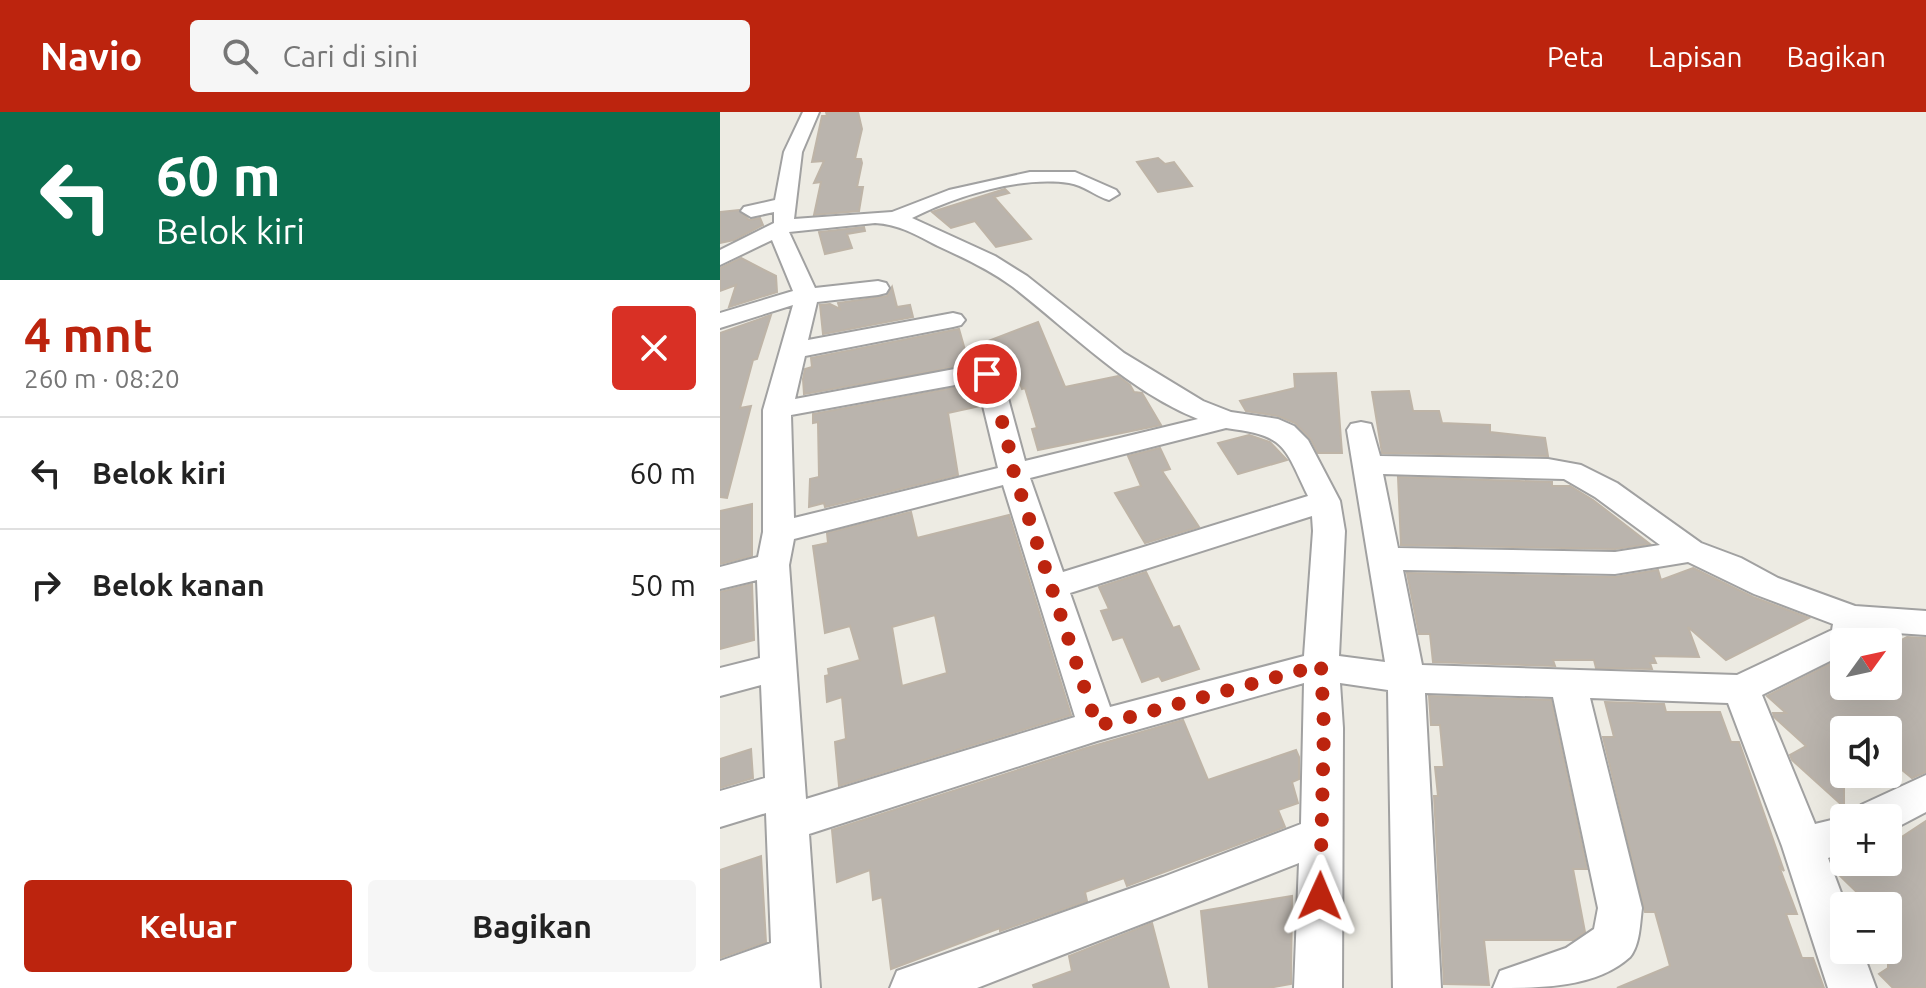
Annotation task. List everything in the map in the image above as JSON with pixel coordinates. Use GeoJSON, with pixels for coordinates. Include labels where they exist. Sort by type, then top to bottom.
{"type":"FeatureCollection","features":[{"type":"Feature","properties":{"kind":"street"},"geometry":{"type":"LineString","coordinates":[[720,984],[796,972],[778,667],[777,410],[807,297],[782,220],[791,160],[811,112]]}},
{"type":"Feature","properties":{"kind":"street"},"geometry":{"type":"LineString","coordinates":[[751,211],[782,220],[895,218],[951,196],[1042,177],[1070,177],[1095,185],[1109,194]]}},
{"type":"Feature","properties":{"kind":"street"},"geometry":{"type":"LineString","coordinates":[[895,218],[987,261],[1019,281],[1115,358],[1193,407],[1226,420],[1268,425],[1284,432],[1298,446],[1325,501],[1329,531],[1366,673],[1417,988]]}},
{"type":"Feature","properties":{"kind":"street"},"geometry":{"type":"LineString","coordinates":[[720,258],[782,220]]}},
{"type":"Feature","properties":{"kind":"street"},"geometry":{"type":"LineString","coordinates":[[720,321],[790,298],[878,288]]}},
{"type":"Feature","properties":{"kind":"street"},"geometry":{"type":"LineString","coordinates":[[792,351],[953,320]]}},
{"type":"Feature","properties":{"kind":"street"},"geometry":{"type":"LineString","coordinates":[[777,410],[985,373],[989,376],[1014,473],[1097,726]]}},
{"type":"Feature","properties":{"kind":"street"},"geometry":{"type":"LineString","coordinates":[[720,578],[776,549],[1014,473],[1226,420]]}},
{"type":"Feature","properties":{"kind":"street"},"geometry":{"type":"LineString","coordinates":[[1318,988],[1324,728],[1366,673],[1383,559],[1361,430]]}},
{"type":"Feature","properties":{"kind":"street"},"geometry":{"type":"LineString","coordinates":[[1367,465],[1571,471],[1606,490],[1690,551],[1729,566],[1766,586],[1852,618],[1926,623]]}},
{"type":"Feature","properties":{"kind":"street"},"geometry":{"type":"LineString","coordinates":[[1053,587],[1325,501]]}},
{"type":"Feature","properties":{"kind":"street"},"geometry":{"type":"LineString","coordinates":[[1383,559],[1615,563],[1690,551]]}},
{"type":"Feature","properties":{"kind":"street"},"geometry":{"type":"LineString","coordinates":[[720,809],[788,805],[1097,726],[1366,673],[1741,689],[1848,637],[1852,618]]}},
{"type":"Feature","properties":{"kind":"street"},"geometry":{"type":"LineString","coordinates":[[720,682],[778,667]]}},
{"type":"Feature","properties":{"kind":"street"},"geometry":{"type":"LineString","coordinates":[[1517,988],[1580,966],[1614,941],[1620,908],[1568,682]]}},
{"type":"Feature","properties":{"kind":"street"},"geometry":{"type":"LineString","coordinates":[[1741,689],[1803,846],[1852,988]]}},
{"type":"Feature","properties":{"kind":"street"},"geometry":{"type":"LineString","coordinates":[[1902,804],[1926,792]]}},
{"type":"Feature","properties":{"kind":"street"},"geometry":{"type":"LineString","coordinates":[[914,988],[1165,897],[1321,835]]}},
{"type":"Feature","properties":{"kind":"street"},"geometry":{"type":"LineString","coordinates":[[1803,846],[1830,839]]}},
{"type":"Feature","properties":{"kind":"building"},"geometry":{"type":"Polygon","coordinates":[[[826,112],[858,112],[862,129],[855,159],[861,159],[862,163],[857,187],[863,187],[859,211],[814,215],[821,182],[814,183],[824,161],[812,162],[822,116],[827,116],[826,112]]]}},
{"type":"Feature","properties":{"kind":"building"},"geometry":{"type":"Polygon","coordinates":[[[1158,158],[1165,164],[1174,162],[1192,186],[1158,192],[1137,162],[1158,158]]]}},
{"type":"Feature","properties":{"kind":"building"},"geometry":{"type":"Polygon","coordinates":[[[1005,189],[1009,193],[994,197],[1031,239],[996,247],[975,221],[951,228],[932,212],[1005,189]]]}},
{"type":"Feature","properties":{"kind":"building"},"geometry":{"type":"Polygon","coordinates":[[[739,210],[749,220],[760,218],[763,225],[734,240],[720,243],[720,212],[739,210]]]}},
{"type":"Feature","properties":{"kind":"building"},"geometry":{"type":"Polygon","coordinates":[[[864,227],[865,231],[847,234],[852,248],[825,254],[819,232],[864,227]]]}},
{"type":"Feature","properties":{"kind":"building"},"geometry":{"type":"Polygon","coordinates":[[[741,258],[776,276],[777,292],[729,307],[736,285],[720,291],[720,268],[741,258]]]}},
{"type":"Feature","properties":{"kind":"building"},"geometry":{"type":"Polygon","coordinates":[[[892,287],[897,307],[910,305],[913,317],[823,334],[820,305],[830,304],[840,309],[838,303],[887,296],[892,287]]]}},
{"type":"Feature","properties":{"kind":"building"},"geometry":{"type":"Polygon","coordinates":[[[771,315],[757,359],[753,360],[740,408],[751,406],[727,498],[720,497],[720,333],[771,315]]]}},
{"type":"Feature","properties":{"kind":"building"},"geometry":{"type":"Polygon","coordinates":[[[1038,322],[1065,387],[1118,376],[1134,392],[1142,393],[1161,425],[1038,450],[1032,429],[1037,428],[1025,388],[1022,389],[1011,357],[804,394],[803,379],[805,369],[812,367],[811,358],[959,329],[965,350],[1038,322]]]}},
{"type":"Feature","properties":{"kind":"building"},"geometry":{"type":"Polygon","coordinates":[[[1336,373],[1342,453],[1318,453],[1310,438],[1295,423],[1278,416],[1246,411],[1240,401],[1295,388],[1294,374],[1336,373]]]}},
{"type":"Feature","properties":{"kind":"building"},"geometry":{"type":"Polygon","coordinates":[[[975,384],[980,406],[948,413],[958,475],[825,507],[824,503],[809,507],[810,479],[819,477],[818,422],[813,423],[813,414],[975,384]]]}},
{"type":"Feature","properties":{"kind":"building"},"geometry":{"type":"Polygon","coordinates":[[[1409,391],[1413,411],[1439,411],[1442,423],[1490,425],[1490,432],[1545,438],[1548,456],[1382,453],[1372,392],[1409,391]]]}},
{"type":"Feature","properties":{"kind":"building"},"geometry":{"type":"Polygon","coordinates":[[[1249,435],[1270,442],[1287,460],[1238,474],[1218,443],[1249,435]]]}},
{"type":"Feature","properties":{"kind":"building"},"geometry":{"type":"Polygon","coordinates":[[[1160,448],[1170,469],[1162,471],[1199,527],[1145,543],[1115,493],[1141,486],[1128,456],[1160,448]]]}},
{"type":"Feature","properties":{"kind":"building"},"geometry":{"type":"Polygon","coordinates":[[[1398,477],[1552,482],[1552,486],[1570,486],[1650,544],[1615,549],[1401,545],[1398,477]]]}},
{"type":"Feature","properties":{"kind":"building"},"geometry":{"type":"Polygon","coordinates":[[[752,504],[752,556],[720,564],[720,511],[752,504]]]}},
{"type":"Feature","properties":{"kind":"building"},"geometry":{"type":"Polygon","coordinates":[[[911,512],[917,538],[1009,515],[1071,715],[839,786],[835,742],[846,739],[842,697],[827,702],[825,676],[829,675],[828,669],[860,660],[850,626],[825,633],[813,546],[828,543],[827,533],[911,512]],[[935,615],[892,627],[902,686],[947,673],[935,615]]]}},
{"type":"Feature","properties":{"kind":"building"},"geometry":{"type":"Polygon","coordinates":[[[1693,568],[1753,597],[1809,618],[1726,660],[1688,627],[1699,657],[1653,656],[1656,663],[1650,663],[1652,669],[1596,668],[1594,660],[1553,660],[1555,666],[1433,662],[1430,634],[1419,634],[1407,573],[1615,577],[1658,570],[1661,580],[1693,568]]]}},
{"type":"Feature","properties":{"kind":"building"},"geometry":{"type":"Polygon","coordinates":[[[1146,572],[1173,628],[1179,626],[1199,669],[1162,681],[1159,676],[1142,682],[1123,637],[1113,640],[1101,611],[1109,609],[1099,587],[1146,572]]]}},
{"type":"Feature","properties":{"kind":"building"},"geometry":{"type":"Polygon","coordinates":[[[752,584],[754,640],[720,649],[720,592],[752,584]]]}},
{"type":"Feature","properties":{"kind":"building"},"geometry":{"type":"Polygon","coordinates":[[[1926,638],[1926,772],[1912,778],[1902,770],[1902,716],[1830,716],[1830,788],[1844,788],[1844,804],[1841,804],[1792,760],[1790,755],[1806,746],[1774,717],[1773,713],[1786,713],[1767,696],[1830,664],[1830,700],[1902,700],[1902,640],[1926,638]]]}},
{"type":"Feature","properties":{"kind":"building"},"geometry":{"type":"Polygon","coordinates":[[[1429,696],[1551,700],[1587,869],[1573,869],[1585,932],[1573,940],[1484,940],[1489,985],[1444,984],[1434,796],[1438,796],[1435,767],[1444,767],[1440,725],[1431,725],[1429,696]]]}},
{"type":"Feature","properties":{"kind":"building"},"geometry":{"type":"Polygon","coordinates":[[[1605,702],[1664,704],[1666,712],[1720,712],[1731,742],[1739,742],[1784,871],[1779,866],[1797,914],[1786,914],[1802,958],[1813,958],[1824,988],[1617,988],[1670,966],[1655,912],[1645,912],[1603,737],[1614,737],[1605,702]]]}},
{"type":"Feature","properties":{"kind":"building"},"geometry":{"type":"Polygon","coordinates":[[[1183,720],[1208,780],[1296,750],[1299,779],[1292,782],[1298,803],[1278,810],[1285,827],[1127,886],[1124,878],[1085,892],[1087,901],[1000,931],[1000,928],[891,969],[882,897],[873,900],[870,870],[837,882],[832,830],[1183,720]]]}},
{"type":"Feature","properties":{"kind":"building"},"geometry":{"type":"Polygon","coordinates":[[[751,749],[753,778],[720,788],[720,759],[751,749]]]}},
{"type":"Feature","properties":{"kind":"building"},"geometry":{"type":"Polygon","coordinates":[[[1926,821],[1926,988],[1893,988],[1879,974],[1888,968],[1888,964],[1902,964],[1902,892],[1857,892],[1840,876],[1902,876],[1902,837],[1926,821]]]}},
{"type":"Feature","properties":{"kind":"building"},"geometry":{"type":"Polygon","coordinates":[[[761,856],[766,942],[720,958],[720,870],[761,856]]]}},
{"type":"Feature","properties":{"kind":"building"},"geometry":{"type":"Polygon","coordinates":[[[1292,896],[1291,984],[1268,988],[1209,988],[1201,911],[1292,896]]]}},
{"type":"Feature","properties":{"kind":"building"},"geometry":{"type":"Polygon","coordinates":[[[1152,923],[1169,988],[1034,988],[1033,985],[1072,971],[1069,956],[1152,923]]]}},
{"type":"Feature","properties":{"kind":"route"},"geometry":{"type":"LineString","coordinates":[[987,374],[1006,434],[1014,473],[1097,726],[1321,665],[1324,728],[1320,896]]}}]}
